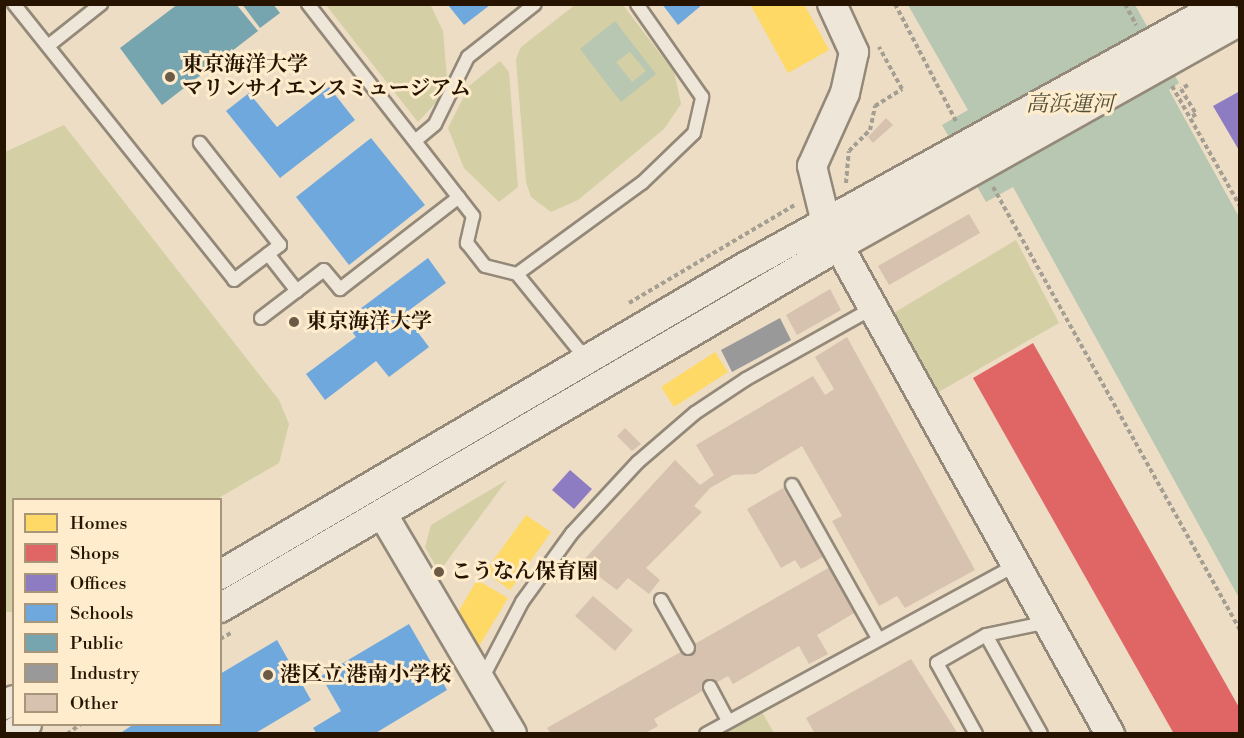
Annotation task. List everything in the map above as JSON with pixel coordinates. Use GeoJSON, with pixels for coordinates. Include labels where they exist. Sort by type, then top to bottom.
{"type":"FeatureCollection","features":[{"type":"Feature","properties":{"kind":"street"},"geometry":{"type":"LineString","coordinates":[[832,4],[854,52],[845,93],[812,166],[833,234],[1110,734]]}},
{"type":"Feature","properties":{"kind":"street"},"geometry":{"type":"LineString","coordinates":[[1164,65],[1222,4]]}},
{"type":"Feature","properties":{"kind":"street"},"geometry":{"type":"LineString","coordinates":[[222,574],[587,360],[833,234],[942,174],[1164,65],[1239,21]]}},
{"type":"Feature","properties":{"kind":"street"},"geometry":{"type":"LineString","coordinates":[[222,607],[382,513],[833,234]]}},
{"type":"Feature","properties":{"kind":"street"},"geometry":{"type":"LineString","coordinates":[[382,513],[512,734]]}},
{"type":"Feature","properties":{"kind":"street"},"geometry":{"type":"LineString","coordinates":[[11,734],[24,726]]}},
{"type":"Feature","properties":{"kind":"lane"},"geometry":{"type":"LineString","coordinates":[[15,4],[234,280],[280,245],[200,142]]}},
{"type":"Feature","properties":{"kind":"lane"},"geometry":{"type":"LineString","coordinates":[[48,46],[101,4]]}},
{"type":"Feature","properties":{"kind":"lane"},"geometry":{"type":"LineString","coordinates":[[308,4],[473,216],[467,243],[485,266],[517,274],[587,360]]}},
{"type":"Feature","properties":{"kind":"lane"},"geometry":{"type":"LineString","coordinates":[[415,141],[435,123],[468,57],[535,4]]}},
{"type":"Feature","properties":{"kind":"lane"},"geometry":{"type":"LineString","coordinates":[[517,274],[642,183],[698,124],[702,97],[637,4]]}},
{"type":"Feature","properties":{"kind":"lane"},"geometry":{"type":"LineString","coordinates":[[261,318],[324,270],[340,289],[459,197]]}},
{"type":"Feature","properties":{"kind":"lane"},"geometry":{"type":"LineString","coordinates":[[268,254],[297,291]]}},
{"type":"Feature","properties":{"kind":"lane"},"geometry":{"type":"LineString","coordinates":[[481,681],[522,602],[572,533],[638,462],[746,379],[873,308]]}},
{"type":"Feature","properties":{"kind":"lane"},"geometry":{"type":"LineString","coordinates":[[792,485],[878,638]]}},
{"type":"Feature","properties":{"kind":"lane"},"geometry":{"type":"LineString","coordinates":[[706,734],[878,638],[1016,565]]}},
{"type":"Feature","properties":{"kind":"lane"},"geometry":{"type":"LineString","coordinates":[[661,600],[688,648]]}},
{"type":"Feature","properties":{"kind":"lane"},"geometry":{"type":"LineString","coordinates":[[976,734],[937,663],[986,635],[1048,622]]}},
{"type":"Feature","properties":{"kind":"lane"},"geometry":{"type":"LineString","coordinates":[[986,635],[1041,734]]}},
{"type":"Feature","properties":{"kind":"lane"},"geometry":{"type":"LineString","coordinates":[[710,687],[728,721]]}},
{"type":"Feature","properties":{"kind":"path"},"geometry":{"type":"LineString","coordinates":[[895,4],[957,123]]}},
{"type":"Feature","properties":{"kind":"path"},"geometry":{"type":"LineString","coordinates":[[1164,65],[1190,118],[1239,206]]}},
{"type":"Feature","properties":{"kind":"path"},"geometry":{"type":"LineString","coordinates":[[1188,84],[1180,89],[1196,114],[1190,118]]}},
{"type":"Feature","properties":{"kind":"path"},"geometry":{"type":"LineString","coordinates":[[1002,203],[1239,630]]}},
{"type":"Feature","properties":{"kind":"shaded area"},"geometry":{"type":"Polygon","coordinates":[[[430,4],[443,31],[447,78],[442,96],[418,122],[326,5],[430,4]]]}},
{"type":"Feature","properties":{"kind":"shaded area"},"geometry":{"type":"Polygon","coordinates":[[[575,5],[623,5],[674,72],[681,104],[664,129],[578,200],[551,212],[531,197],[526,182],[516,59],[521,47],[575,5]]]}},
{"type":"Feature","properties":{"kind":"shaded area"},"geometry":{"type":"Polygon","coordinates":[[[500,61],[509,72],[518,187],[499,202],[464,168],[448,128],[469,86],[500,61]]]}},
{"type":"Feature","properties":{"kind":"shaded area"},"geometry":{"type":"Polygon","coordinates":[[[64,125],[279,400],[289,424],[279,463],[219,498],[12,498],[12,612],[5,612],[5,152],[64,125]]]}},
{"type":"Feature","properties":{"kind":"shaded area"},"geometry":{"type":"Polygon","coordinates":[[[1016,240],[1059,323],[935,394],[892,314],[1016,240]]]}},
{"type":"Feature","properties":{"kind":"shaded area"},"geometry":{"type":"Polygon","coordinates":[[[507,480],[439,572],[425,547],[431,525],[507,480]]]}},
{"type":"Feature","properties":{"kind":"shaded area"},"geometry":{"type":"Polygon","coordinates":[[[758,705],[774,733],[707,734],[758,705]]]}},
{"type":"Feature","properties":{"kind":"water","name":"高浜運河"},"geometry":{"type":"Polygon","coordinates":[[[908,5],[1135,5],[1179,83],[1169,90],[1239,217],[1239,598],[1013,187],[986,202],[942,125],[968,110],[908,5]]]}},
{"type":"Feature","properties":{"kind":"water"},"geometry":{"type":"Polygon","coordinates":[[[615,21],[656,74],[621,102],[580,49],[615,21]],[[630,52],[616,62],[632,82],[646,71],[630,52]]]}},
{"type":"Feature","properties":{"kind":"building: Homes"},"geometry":{"type":"Polygon","coordinates":[[[750,4],[804,4],[829,50],[788,73],[750,4]]]}},
{"type":"Feature","properties":{"kind":"building: Homes"},"geometry":{"type":"Polygon","coordinates":[[[715,352],[728,372],[674,407],[661,387],[715,352]]]}},
{"type":"Feature","properties":{"kind":"building: Homes"},"geometry":{"type":"Polygon","coordinates":[[[526,515],[551,532],[510,590],[485,572],[526,515]]]}},
{"type":"Feature","properties":{"kind":"building: Homes"},"geometry":{"type":"Polygon","coordinates":[[[477,580],[508,598],[478,648],[458,612],[477,580]]]}},
{"type":"Feature","properties":{"kind":"building: Shops"},"geometry":{"type":"Polygon","coordinates":[[[1033,343],[1240,709],[1240,734],[1174,734],[973,378],[1033,343]]]}},
{"type":"Feature","properties":{"kind":"building: Offices"},"geometry":{"type":"Polygon","coordinates":[[[1240,91],[1240,152],[1213,106],[1240,91]]]}},
{"type":"Feature","properties":{"kind":"building: Offices"},"geometry":{"type":"Polygon","coordinates":[[[570,470],[592,489],[574,509],[552,490],[570,470]]]}},
{"type":"Feature","properties":{"kind":"building: Schools"},"geometry":{"type":"Polygon","coordinates":[[[662,4],[703,4],[678,25],[662,4]]]}},
{"type":"Feature","properties":{"kind":"building: Schools"},"geometry":{"type":"Polygon","coordinates":[[[448,5],[490,5],[464,25],[448,5]]]}},
{"type":"Feature","properties":{"kind":"building: Schools"},"geometry":{"type":"Polygon","coordinates":[[[329,87],[355,120],[280,178],[226,111],[249,93],[277,127],[329,87]]]}},
{"type":"Feature","properties":{"kind":"building: Schools"},"geometry":{"type":"Polygon","coordinates":[[[371,138],[425,205],[349,265],[296,197],[371,138]]]}},
{"type":"Feature","properties":{"kind":"building: Schools"},"geometry":{"type":"Polygon","coordinates":[[[428,258],[446,283],[404,314],[429,347],[389,377],[376,361],[325,400],[306,374],[356,337],[344,321],[428,258]]]}},
{"type":"Feature","properties":{"kind":"building: Schools"},"geometry":{"type":"Polygon","coordinates":[[[409,624],[447,690],[374,734],[317,734],[313,728],[341,711],[321,676],[409,624]]]}},
{"type":"Feature","properties":{"kind":"building: Schools","name":"港区立 港南小学校"},"geometry":{"type":"Polygon","coordinates":[[[277,640],[311,700],[254,734],[119,734],[131,726],[222,726],[222,673],[277,640]]]}},
{"type":"Feature","properties":{"kind":"building: Public","name":"東京海洋大学 マリンサイエンスミュージアム"},"geometry":{"type":"Polygon","coordinates":[[[178,4],[236,4],[258,31],[162,105],[120,48],[178,4]]]}},
{"type":"Feature","properties":{"kind":"building: Public"},"geometry":{"type":"Polygon","coordinates":[[[242,4],[273,4],[280,13],[260,28],[242,4]]]}},
{"type":"Feature","properties":{"kind":"building: Industry"},"geometry":{"type":"Polygon","coordinates":[[[780,318],[791,340],[732,372],[721,350],[780,318]]]}},
{"type":"Feature","properties":{"kind":"building: Other"},"geometry":{"type":"Polygon","coordinates":[[[886,118],[893,125],[873,143],[868,137],[886,118]]]}},
{"type":"Feature","properties":{"kind":"building: Other"},"geometry":{"type":"Polygon","coordinates":[[[969,214],[980,233],[889,285],[878,266],[969,214]]]}},
{"type":"Feature","properties":{"kind":"building: Other"},"geometry":{"type":"Polygon","coordinates":[[[830,289],[841,310],[797,335],[786,315],[830,289]]]}},
{"type":"Feature","properties":{"kind":"building: Other"},"geometry":{"type":"Polygon","coordinates":[[[847,337],[975,570],[905,608],[897,596],[879,606],[832,521],[842,516],[802,446],[756,474],[733,475],[710,488],[694,506],[702,512],[646,568],[660,580],[649,594],[628,578],[617,590],[581,563],[675,460],[700,485],[714,475],[696,445],[813,376],[825,395],[834,389],[815,357],[847,337]]]}},
{"type":"Feature","properties":{"kind":"building: Other"},"geometry":{"type":"Polygon","coordinates":[[[625,428],[641,444],[632,451],[617,436],[625,428]]]}},
{"type":"Feature","properties":{"kind":"building: Other"},"geometry":{"type":"Polygon","coordinates":[[[783,488],[823,557],[801,569],[795,560],[781,568],[747,509],[783,488]]]}},
{"type":"Feature","properties":{"kind":"building: Other"},"geometry":{"type":"Polygon","coordinates":[[[830,567],[856,612],[817,635],[828,654],[809,664],[799,646],[733,684],[728,676],[654,719],[658,726],[644,734],[551,734],[547,728],[830,567]]]}},
{"type":"Feature","properties":{"kind":"building: Other"},"geometry":{"type":"Polygon","coordinates":[[[593,596],[633,630],[615,651],[575,616],[593,596]]]}},
{"type":"Feature","properties":{"kind":"building: Other"},"geometry":{"type":"Polygon","coordinates":[[[911,659],[958,734],[815,734],[806,718],[911,659]]]}},
{"type":"Feature","properties":{"kind":"place","name":"東京海洋大学 マリンサイエンスミュージアム"},"geometry":{"type":"Point","coordinates":[170,77]}},
{"type":"Feature","properties":{"kind":"place","name":"東京海洋大学"},"geometry":{"type":"Point","coordinates":[294,322]}},
{"type":"Feature","properties":{"kind":"place","name":"こうなん保育園"},"geometry":{"type":"Point","coordinates":[439,572]}},
{"type":"Feature","properties":{"kind":"place","name":"港区立 港南小学校"},"geometry":{"type":"Point","coordinates":[268,675]}}]}
